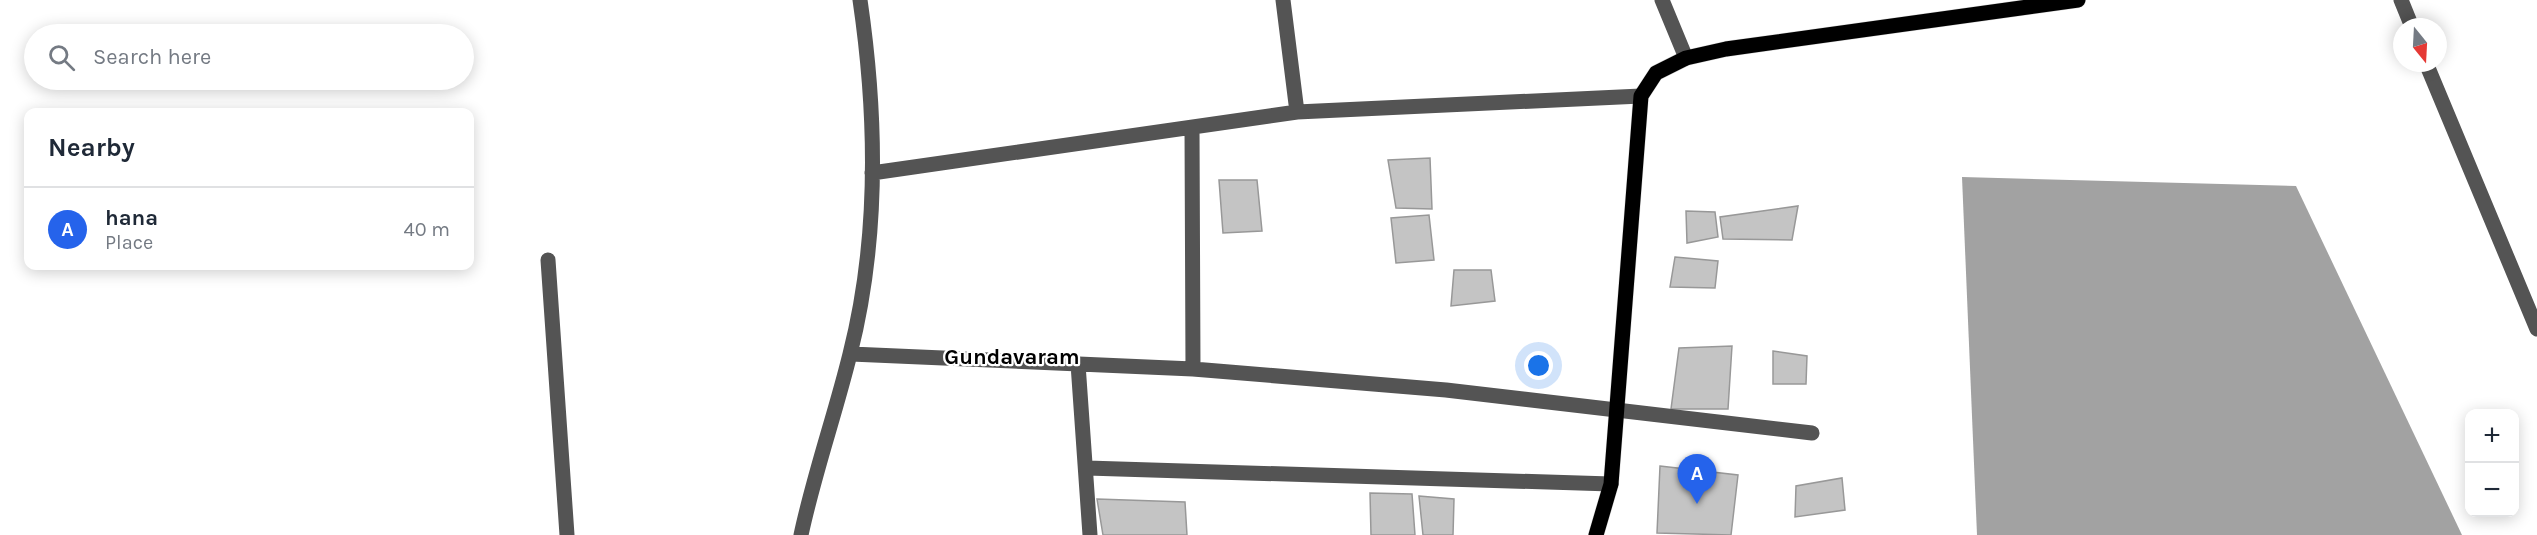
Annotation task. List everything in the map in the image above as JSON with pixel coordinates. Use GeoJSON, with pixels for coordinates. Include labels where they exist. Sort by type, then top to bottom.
{"type":"FeatureCollection","features":[{"type":"Feature","properties":{"kind":"main road"},"geometry":{"type":"LineString","coordinates":[[1596,535],[1611,484],[1641,96],[1656,73],[1686,58],[1725,50],[2072,0]]}},
{"type":"Feature","properties":{"kind":"street"},"geometry":{"type":"LineString","coordinates":[[801,535],[826,434],[851,354],[865,274],[872,173],[867,48],[860,0]]}},
{"type":"Feature","properties":{"kind":"street"},"geometry":{"type":"LineString","coordinates":[[1283,0],[1297,112]]}},
{"type":"Feature","properties":{"kind":"street"},"geometry":{"type":"LineString","coordinates":[[1662,0],[1686,58]]}},
{"type":"Feature","properties":{"kind":"street"},"geometry":{"type":"LineString","coordinates":[[2402,0],[2409,18]]}},
{"type":"Feature","properties":{"kind":"street"},"geometry":{"type":"LineString","coordinates":[[2430,72],[2537,329]]}},
{"type":"Feature","properties":{"kind":"street"},"geometry":{"type":"LineString","coordinates":[[872,173],[1297,112],[1641,96]]}},
{"type":"Feature","properties":{"kind":"street"},"geometry":{"type":"LineString","coordinates":[[1192,127],[1193,369]]}},
{"type":"Feature","properties":{"kind":"street"},"geometry":{"type":"LineString","coordinates":[[548,260],[567,535]]}},
{"type":"Feature","properties":{"kind":"street"},"geometry":{"type":"LineString","coordinates":[[851,354],[1193,369],[1446,390],[1812,433]]}},
{"type":"Feature","properties":{"kind":"street"},"geometry":{"type":"LineString","coordinates":[[1078,364],[1090,535]]}},
{"type":"Feature","properties":{"kind":"street"},"geometry":{"type":"LineString","coordinates":[[1087,468],[1611,484]]}},
{"type":"Feature","properties":{"kind":"shaded area"},"geometry":{"type":"Polygon","coordinates":[[[1962,177],[2296,186],[2462,535],[1977,535],[1962,177]]]}},
{"type":"Feature","properties":{"kind":"building"},"geometry":{"type":"Polygon","coordinates":[[[1430,158],[1432,209],[1396,208],[1388,160],[1430,158]]]}},
{"type":"Feature","properties":{"kind":"building"},"geometry":{"type":"Polygon","coordinates":[[[1219,180],[1257,180],[1262,231],[1223,233],[1219,180]]]}},
{"type":"Feature","properties":{"kind":"building"},"geometry":{"type":"Polygon","coordinates":[[[1798,206],[1792,240],[1723,239],[1720,217],[1798,206]]]}},
{"type":"Feature","properties":{"kind":"building"},"geometry":{"type":"Polygon","coordinates":[[[1686,211],[1715,212],[1718,237],[1687,243],[1686,211]]]}},
{"type":"Feature","properties":{"kind":"building"},"geometry":{"type":"Polygon","coordinates":[[[1429,215],[1434,260],[1396,263],[1391,218],[1429,215]]]}},
{"type":"Feature","properties":{"kind":"building"},"geometry":{"type":"Polygon","coordinates":[[[1675,257],[1718,261],[1715,288],[1670,287],[1675,257]]]}},
{"type":"Feature","properties":{"kind":"building"},"geometry":{"type":"Polygon","coordinates":[[[1454,270],[1491,270],[1495,301],[1451,306],[1454,270]]]}},
{"type":"Feature","properties":{"kind":"building"},"geometry":{"type":"Polygon","coordinates":[[[1732,346],[1728,409],[1671,409],[1679,348],[1732,346]]]}},
{"type":"Feature","properties":{"kind":"building"},"geometry":{"type":"Polygon","coordinates":[[[1773,351],[1807,356],[1806,384],[1773,384],[1773,351]]]}},
{"type":"Feature","properties":{"kind":"building"},"geometry":{"type":"Polygon","coordinates":[[[1660,466],[1738,475],[1731,535],[1657,533],[1660,466]]]}},
{"type":"Feature","properties":{"kind":"building"},"geometry":{"type":"Polygon","coordinates":[[[1842,478],[1845,510],[1795,517],[1796,486],[1842,478]]]}},
{"type":"Feature","properties":{"kind":"building"},"geometry":{"type":"Polygon","coordinates":[[[1370,493],[1412,494],[1415,535],[1371,535],[1370,493]]]}},
{"type":"Feature","properties":{"kind":"building"},"geometry":{"type":"Polygon","coordinates":[[[1419,496],[1454,499],[1453,535],[1423,535],[1419,496]]]}},
{"type":"Feature","properties":{"kind":"building"},"geometry":{"type":"Polygon","coordinates":[[[1097,499],[1185,502],[1187,535],[1103,535],[1097,499]]]}},
{"type":"Feature","properties":{"kind":"place","name":"hana"},"geometry":{"type":"Point","coordinates":[1697,504]}},
{"type":"Feature","properties":{"kind":"district","name":"Gundavaram"},"geometry":{"type":"Point","coordinates":[1012,356]}}]}
